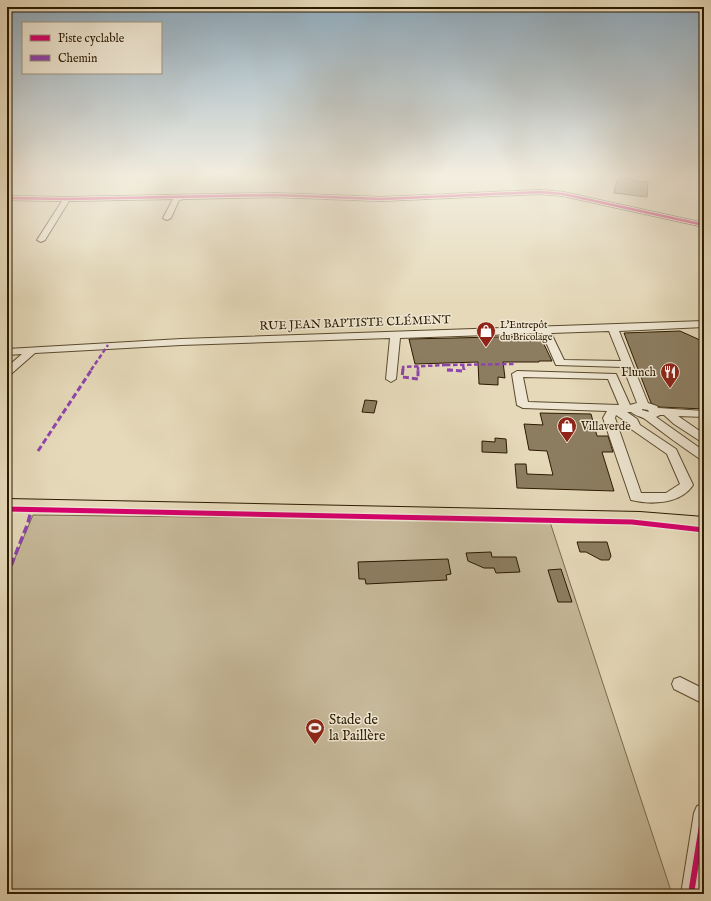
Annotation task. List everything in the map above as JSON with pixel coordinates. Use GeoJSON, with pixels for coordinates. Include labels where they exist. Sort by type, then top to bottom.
{"type":"FeatureCollection","features":[{"type":"Feature","properties":{"kind":"main road"},"geometry":{"type":"LineString","coordinates":[[7,504],[660,519],[704,523]]}},
{"type":"Feature","properties":{"kind":"main road"},"geometry":{"type":"LineString","coordinates":[[660,519],[704,515]]}},
{"type":"Feature","properties":{"kind":"street"},"geometry":{"type":"LineString","coordinates":[[41,240],[55,218]]}},
{"type":"Feature","properties":{"kind":"street"},"geometry":{"type":"LineString","coordinates":[[672,218],[704,225]]}},
{"type":"Feature","properties":{"kind":"street","name":"RUE JEAN BAPTISTE CLÉMENT"},"geometry":{"type":"LineString","coordinates":[[7,352],[108,345],[704,324]]}},
{"type":"Feature","properties":{"kind":"street"},"geometry":{"type":"LineString","coordinates":[[613,328],[626,364],[630,407],[635,427],[672,452],[687,485],[677,494],[662,498],[636,497],[609,418],[630,407]]}},
{"type":"Feature","properties":{"kind":"street"},"geometry":{"type":"LineString","coordinates":[[544,330],[567,375]]}},
{"type":"Feature","properties":{"kind":"street"},"geometry":{"type":"LineString","coordinates":[[391,379],[395,334]]}},
{"type":"Feature","properties":{"kind":"street"},"geometry":{"type":"LineString","coordinates":[[7,372],[33,350]]}},
{"type":"Feature","properties":{"kind":"street"},"geometry":{"type":"LineString","coordinates":[[560,363],[626,364]]}},
{"type":"Feature","properties":{"kind":"street"},"geometry":{"type":"LineString","coordinates":[[630,407],[523,405],[517,374],[612,376],[630,407],[639,413],[704,414]]}},
{"type":"Feature","properties":{"kind":"street"},"geometry":{"type":"LineString","coordinates":[[657,413],[678,422],[704,439]]}},
{"type":"Feature","properties":{"kind":"street"},"geometry":{"type":"LineString","coordinates":[[657,413],[658,425],[704,456]]}},
{"type":"Feature","properties":{"kind":"street"},"geometry":{"type":"LineString","coordinates":[[680,684],[704,697]]}},
{"type":"Feature","properties":{"kind":"street"},"geometry":{"type":"LineString","coordinates":[[691,894],[704,813]]}},
{"type":"Feature","properties":{"kind":"shaded area","name":"Stade de la Paillère"},"geometry":{"type":"Polygon","coordinates":[[[33,515],[550,522],[672,894],[7,894],[7,577],[33,515]]]}},
{"type":"Feature","properties":{"kind":"building"},"geometry":{"type":"Polygon","coordinates":[[[680,331],[704,341],[704,409],[659,407],[651,403],[624,333],[680,331]]]}},
{"type":"Feature","properties":{"kind":"building"},"geometry":{"type":"Polygon","coordinates":[[[540,336],[552,361],[503,362],[505,378],[498,377],[498,385],[479,384],[478,362],[415,364],[409,339],[540,336]]]}},
{"type":"Feature","properties":{"kind":"building"},"geometry":{"type":"Polygon","coordinates":[[[365,400],[377,401],[374,413],[362,412],[365,400]]]}},
{"type":"Feature","properties":{"kind":"building","name":"Villaverde"},"geometry":{"type":"Polygon","coordinates":[[[540,413],[591,414],[597,436],[608,436],[613,452],[602,452],[614,491],[517,488],[515,464],[526,464],[527,474],[553,475],[547,451],[529,450],[524,424],[543,425],[540,413]]]}},
{"type":"Feature","properties":{"kind":"building"},"geometry":{"type":"Polygon","coordinates":[[[495,438],[506,439],[507,453],[482,452],[482,441],[495,442],[495,438]]]}},
{"type":"Feature","properties":{"kind":"building"},"geometry":{"type":"Polygon","coordinates":[[[577,542],[607,542],[611,556],[609,560],[601,560],[586,552],[580,552],[577,542]]]}},
{"type":"Feature","properties":{"kind":"building"},"geometry":{"type":"Polygon","coordinates":[[[491,552],[492,557],[516,557],[520,572],[496,573],[494,568],[484,568],[468,561],[466,553],[491,552]]]}},
{"type":"Feature","properties":{"kind":"building"},"geometry":{"type":"Polygon","coordinates":[[[448,559],[451,574],[446,575],[447,580],[366,584],[365,579],[359,579],[358,562],[448,559]]]}},
{"type":"Feature","properties":{"kind":"building"},"geometry":{"type":"Polygon","coordinates":[[[561,569],[572,602],[558,602],[548,570],[561,569]]]}},
{"type":"Feature","properties":{"kind":"marked path"},"geometry":{"type":"LineString","coordinates":[[38,451],[108,345]]}},
{"type":"Feature","properties":{"kind":"marked path"},"geometry":{"type":"LineString","coordinates":[[418,367],[418,379],[402,377],[403,367],[446,365],[446,363]]}},
{"type":"Feature","properties":{"kind":"marked path"},"geometry":{"type":"LineString","coordinates":[[446,365],[515,364]]}},
{"type":"Feature","properties":{"kind":"marked path"},"geometry":{"type":"LineString","coordinates":[[447,370],[464,371],[463,365]]}},
{"type":"Feature","properties":{"kind":"marked path"},"geometry":{"type":"LineString","coordinates":[[7,576],[28,523],[32,507]]}},
{"type":"Feature","properties":{"kind":"cycle path"},"geometry":{"type":"LineString","coordinates":[[672,218],[704,225]]}},
{"type":"Feature","properties":{"kind":"cycle path"},"geometry":{"type":"LineString","coordinates":[[7,509],[632,522],[704,530]]}},
{"type":"Feature","properties":{"kind":"cycle path"},"geometry":{"type":"LineString","coordinates":[[691,894],[704,813]]}},
{"type":"Feature","properties":{"kind":"place","name":"L'Entrepôt du Bricolage"},"geometry":{"type":"Point","coordinates":[486,348]}},
{"type":"Feature","properties":{"kind":"place","name":"Flunch"},"geometry":{"type":"Point","coordinates":[670,389]}},
{"type":"Feature","properties":{"kind":"place","name":"Villaverde"},"geometry":{"type":"Point","coordinates":[567,443]}},
{"type":"Feature","properties":{"kind":"place","name":"Stade de la Paillère"},"geometry":{"type":"Point","coordinates":[315,745]}}]}
